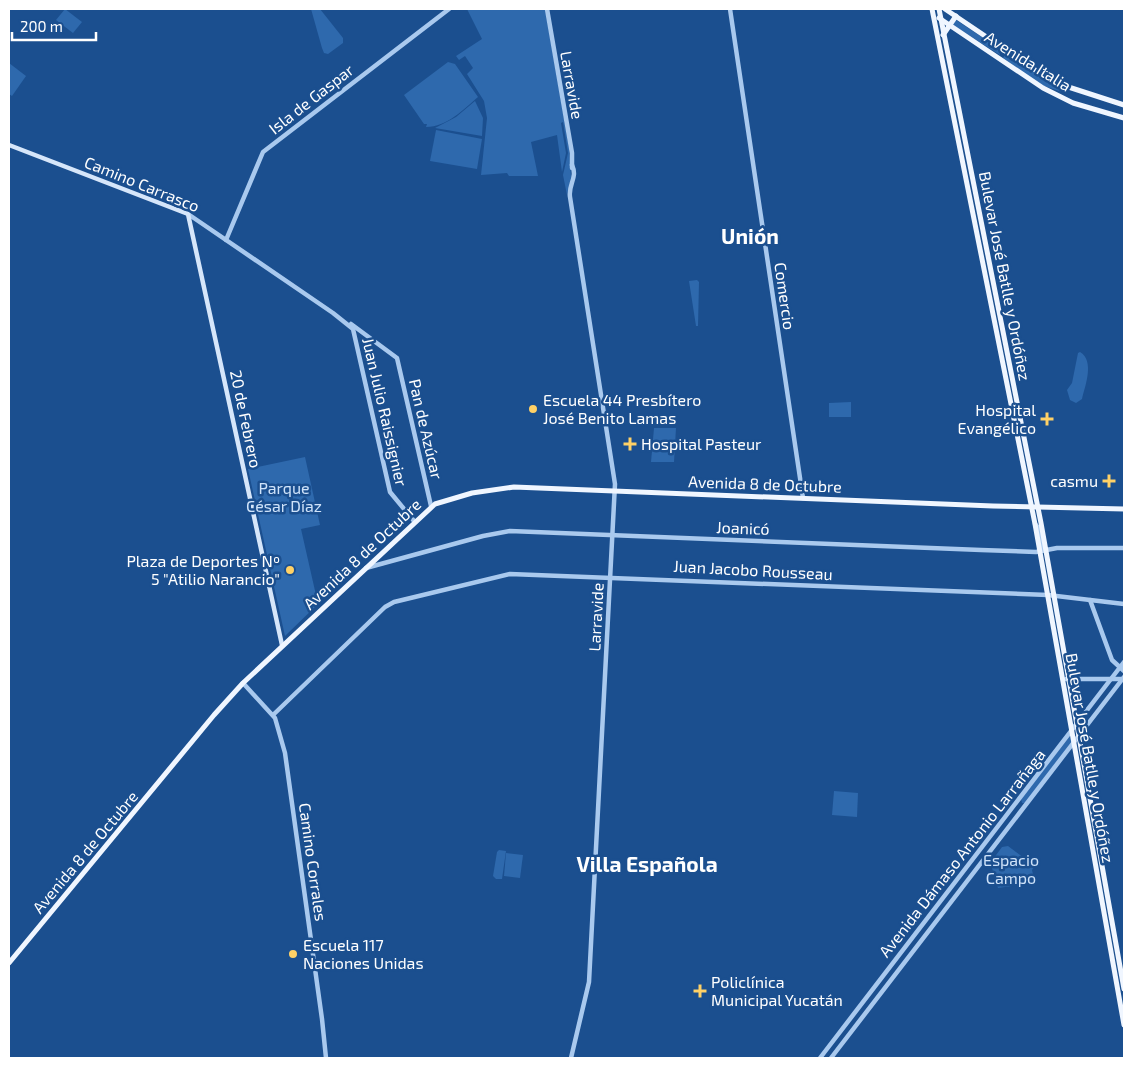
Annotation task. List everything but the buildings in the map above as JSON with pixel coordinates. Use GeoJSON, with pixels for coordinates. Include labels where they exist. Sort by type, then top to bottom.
{"type":"FeatureCollection","features":[{"type":"Feature","properties":{"kind":"main road","name":"Avenida Italia"},"geometry":{"type":"LineString","coordinates":[[927,9],[933,11],[940,19],[1043,88],[1074,103],[1124,118]]}},
{"type":"Feature","properties":{"kind":"main road","name":"Bulevar José Batlle y Ordóñez"},"geometry":{"type":"LineString","coordinates":[[939,9],[1026,444],[1038,508],[1059,654],[1077,724],[1124,989]]}},
{"type":"Feature","properties":{"kind":"main road","name":"Avenida Italia"},"geometry":{"type":"LineString","coordinates":[[945,9],[1053,82],[1124,105]]}},
{"type":"Feature","properties":{"kind":"main road","name":"Bulevar José Batlle y Ordóñez"},"geometry":{"type":"LineString","coordinates":[[933,11],[1035,524],[1043,550]]}},
{"type":"Feature","properties":{"kind":"main road"},"geometry":{"type":"LineString","coordinates":[[943,35],[956,16]]}},
{"type":"Feature","properties":{"kind":"main road"},"geometry":{"type":"LineString","coordinates":[[1043,88],[1063,95]]}},
{"type":"Feature","properties":{"kind":"main road","name":"Camino Carrasco"},"geometry":{"type":"LineString","coordinates":[[9,145],[188,214]]}},
{"type":"Feature","properties":{"kind":"main road","name":"20 de Febrero"},"geometry":{"type":"LineString","coordinates":[[188,214],[282,645]]}},
{"type":"Feature","properties":{"kind":"main road"},"geometry":{"type":"LineString","coordinates":[[191,227],[195,218]]}},
{"type":"Feature","properties":{"kind":"main road"},"geometry":{"type":"LineString","coordinates":[[1014,417],[1018,418],[1022,438],[1026,444]]}},
{"type":"Feature","properties":{"kind":"main road","name":"Avenida 8 de Octubre"},"geometry":{"type":"LineString","coordinates":[[9,963],[214,715],[243,683],[431,506],[472,493],[514,488],[1038,508],[1124,509]]}},
{"type":"Feature","properties":{"kind":"main road","name":"Bulevar José Batlle y Ordóñez"},"geometry":{"type":"LineString","coordinates":[[1051,595],[1056,621],[1060,625],[1074,742],[1124,1025]]}},
{"type":"Feature","properties":{"kind":"main road"},"geometry":{"type":"LineString","coordinates":[[1113,961],[1119,976],[1122,977]]}},
{"type":"Feature","properties":{"kind":"street","name":"Isla de Gaspar"},"geometry":{"type":"LineString","coordinates":[[226,240],[262,152],[449,9]]}},
{"type":"Feature","properties":{"kind":"street","name":"Larravide"},"geometry":{"type":"LineString","coordinates":[[546,9],[572,165],[574,180],[570,190],[570,197],[613,468],[615,491],[589,982],[571,1058]]}},
{"type":"Feature","properties":{"kind":"street","name":"Comercio"},"geometry":{"type":"LineString","coordinates":[[730,9],[803,498]]}},
{"type":"Feature","properties":{"kind":"street","name":"Camino Carrasco"},"geometry":{"type":"LineString","coordinates":[[188,214],[397,358]]}},
{"type":"Feature","properties":{"kind":"street","name":"Camino Carrasco"},"geometry":{"type":"LineString","coordinates":[[333,313],[353,329]]}},
{"type":"Feature","properties":{"kind":"street","name":"Juan Julio Raissignier"},"geometry":{"type":"LineString","coordinates":[[353,329],[390,492],[414,521]]}},
{"type":"Feature","properties":{"kind":"street","name":"Pan de Azúcar"},"geometry":{"type":"LineString","coordinates":[[397,358],[431,506]]}},
{"type":"Feature","properties":{"kind":"street","name":"Joanicó"},"geometry":{"type":"LineString","coordinates":[[364,569],[483,536],[510,531],[1043,550],[1124,548]]}},
{"type":"Feature","properties":{"kind":"street","name":"Juan Jacobo Rousseau"},"geometry":{"type":"LineString","coordinates":[[273,716],[385,607],[394,602],[510,574],[610,576],[1051,595],[1124,604]]}},
{"type":"Feature","properties":{"kind":"street"},"geometry":{"type":"LineString","coordinates":[[1090,600],[1112,660],[1122,670]]}},
{"type":"Feature","properties":{"kind":"street","name":"Juan Jacobo Rousseau"},"geometry":{"type":"LineString","coordinates":[[385,607],[396,604]]}},
{"type":"Feature","properties":{"kind":"street","name":"Avenida Dámaso Antonio Larrañaga"},"geometry":{"type":"LineString","coordinates":[[820,1058],[1097,698],[1122,670],[1124,662]]}},
{"type":"Feature","properties":{"kind":"street"},"geometry":{"type":"LineString","coordinates":[[1066,679],[1124,678]]}},
{"type":"Feature","properties":{"kind":"street","name":"Avenida Dámaso Antonio Larrañaga"},"geometry":{"type":"LineString","coordinates":[[831,1058],[1124,678]]}},
{"type":"Feature","properties":{"kind":"street","name":"Camino Corrales"},"geometry":{"type":"LineString","coordinates":[[243,683],[273,716],[286,758],[326,1058]]}},
{"type":"Feature","properties":{"kind":"street"},"geometry":{"type":"LineString","coordinates":[[1097,698],[1103,704]]}},
{"type":"Feature","properties":{"kind":"green space"},"geometry":{"type":"Polygon","coordinates":[[[65,9],[82,22],[73,33],[56,20],[65,9]]]}},
{"type":"Feature","properties":{"kind":"green space"},"geometry":{"type":"Polygon","coordinates":[[[311,9],[320,9],[343,38],[343,43],[328,54],[324,53],[322,48],[311,9]]]}},
{"type":"Feature","properties":{"kind":"green space"},"geometry":{"type":"Polygon","coordinates":[[[467,9],[545,9],[569,148],[571,177],[567,195],[563,175],[568,153],[563,122],[561,123],[566,153],[562,172],[557,135],[531,142],[538,176],[509,176],[507,173],[481,175],[487,118],[484,101],[467,74],[473,68],[465,56],[459,60],[456,56],[482,39],[467,9]]]}},
{"type":"Feature","properties":{"kind":"green space"},"geometry":{"type":"Polygon","coordinates":[[[956,20],[1000,49],[1000,55],[953,25],[956,20]]]}},
{"type":"Feature","properties":{"kind":"green space"},"geometry":{"type":"Polygon","coordinates":[[[1006,53],[1062,89],[1062,92],[1041,85],[1003,58],[1006,53]]]}},
{"type":"Feature","properties":{"kind":"green space"},"geometry":{"type":"Polygon","coordinates":[[[448,62],[455,64],[478,97],[448,121],[426,127],[427,124],[424,124],[404,95],[448,62]]]}},
{"type":"Feature","properties":{"kind":"green space"},"geometry":{"type":"Polygon","coordinates":[[[9,63],[26,76],[12,96],[9,94],[9,63]]]}},
{"type":"Feature","properties":{"kind":"green space"},"geometry":{"type":"Polygon","coordinates":[[[475,101],[483,118],[482,136],[435,128],[456,117],[475,101]]]}},
{"type":"Feature","properties":{"kind":"green space"},"geometry":{"type":"Polygon","coordinates":[[[436,130],[482,139],[477,169],[430,161],[436,130]]]}},
{"type":"Feature","properties":{"kind":"green space"},"geometry":{"type":"Polygon","coordinates":[[[697,280],[699,282],[698,326],[696,326],[689,281],[697,280]]]}},
{"type":"Feature","properties":{"kind":"green space"},"geometry":{"type":"Polygon","coordinates":[[[1080,352],[1087,361],[1088,374],[1082,399],[1076,403],[1070,400],[1067,390],[1072,383],[1078,353],[1080,352]]]}},
{"type":"Feature","properties":{"kind":"green space"},"geometry":{"type":"Polygon","coordinates":[[[851,402],[851,417],[829,417],[829,403],[851,402]]]}},
{"type":"Feature","properties":{"kind":"green space"},"geometry":{"type":"Polygon","coordinates":[[[654,428],[676,428],[674,462],[651,462],[654,428]]]}},
{"type":"Feature","properties":{"kind":"green space","name":"Parque César Díaz"},"geometry":{"type":"Polygon","coordinates":[[[305,457],[320,525],[301,529],[318,604],[285,636],[248,469],[305,457]]]}},
{"type":"Feature","properties":{"kind":"green space"},"geometry":{"type":"Polygon","coordinates":[[[1070,736],[1072,741],[1025,803],[1022,803],[1021,799],[1070,736]]]}},
{"type":"Feature","properties":{"kind":"green space"},"geometry":{"type":"Polygon","coordinates":[[[834,791],[858,793],[857,817],[832,815],[834,791]]]}},
{"type":"Feature","properties":{"kind":"green space","name":"Espacio Campo"},"geometry":{"type":"Polygon","coordinates":[[[1008,846],[1035,866],[1032,870],[1035,883],[998,888],[992,868],[988,866],[1002,847],[1008,846]]]}},
{"type":"Feature","properties":{"kind":"green space"},"geometry":{"type":"Polygon","coordinates":[[[499,850],[506,851],[502,879],[496,879],[493,876],[499,850]]]}},
{"type":"Feature","properties":{"kind":"green space"},"geometry":{"type":"Polygon","coordinates":[[[506,853],[523,855],[520,878],[504,876],[506,853]]]}},
{"type":"Feature","properties":{"kind":"place","name":"Escuela 44 Presbítero José Benito Lamas"},"geometry":{"type":"Point","coordinates":[533,409]}},
{"type":"Feature","properties":{"kind":"place","name":"Hospital Evangélico"},"geometry":{"type":"Point","coordinates":[1047,419]}},
{"type":"Feature","properties":{"kind":"place","name":"Hospital Pasteur"},"geometry":{"type":"Point","coordinates":[630,444]}},
{"type":"Feature","properties":{"kind":"place","name":"casmu"},"geometry":{"type":"Point","coordinates":[1109,481]}},
{"type":"Feature","properties":{"kind":"place","name":"Plaza de Deportes Nº 5 \"Atilio Narancio\""},"geometry":{"type":"Point","coordinates":[290,570]}},
{"type":"Feature","properties":{"kind":"place","name":"Escuela 117 Naciones Unidas"},"geometry":{"type":"Point","coordinates":[293,954]}},
{"type":"Feature","properties":{"kind":"place","name":"Policlínica Municipal Yucatán"},"geometry":{"type":"Point","coordinates":[700,991]}},
{"type":"Feature","properties":{"kind":"district","name":"Unión"},"geometry":{"type":"Point","coordinates":[750,237]}},
{"type":"Feature","properties":{"kind":"district","name":"Villa Española"},"geometry":{"type":"Point","coordinates":[647,865]}}]}
